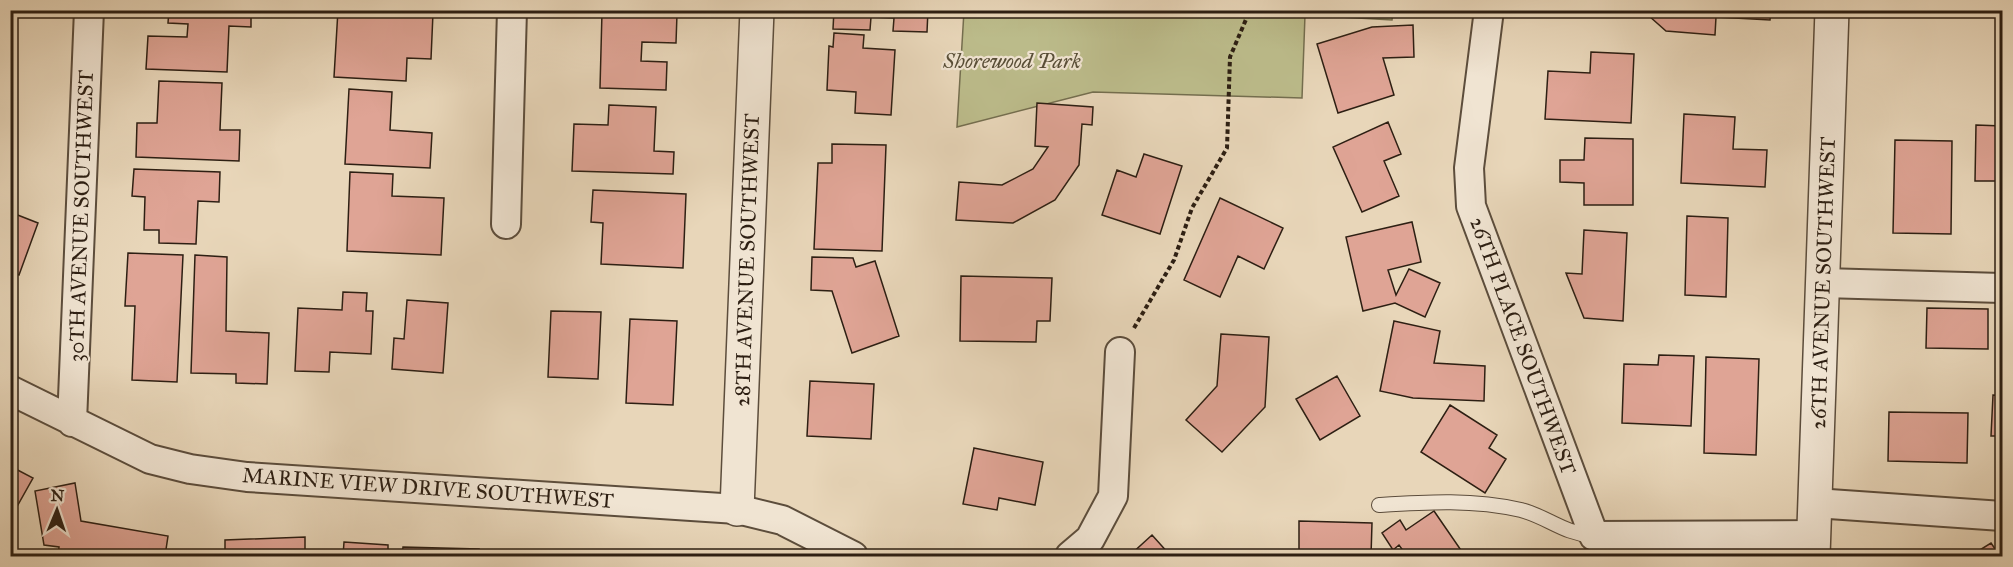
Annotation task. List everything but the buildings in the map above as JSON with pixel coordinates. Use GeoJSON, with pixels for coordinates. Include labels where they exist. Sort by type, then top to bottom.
{"type":"FeatureCollection","features":[{"type":"Feature","properties":{"kind":"street","name":"30TH AVENUE SOUTHWEST"},"geometry":{"type":"LineString","coordinates":[[72,422],[90,10]]}},
{"type":"Feature","properties":{"kind":"street"},"geometry":{"type":"LineString","coordinates":[[506,224],[512,10]]}},
{"type":"Feature","properties":{"kind":"street","name":"28TH AVENUE SOUTHWEST"},"geometry":{"type":"LineString","coordinates":[[737,509],[757,10]]}},
{"type":"Feature","properties":{"kind":"street","name":"26TH PLACE SOUTHWEST"},"geometry":{"type":"LineString","coordinates":[[1489,10],[1469,168],[1471,206],[1594,536]]}},
{"type":"Feature","properties":{"kind":"street","name":"26TH AVENUE SOUTHWEST"},"geometry":{"type":"LineString","coordinates":[[1814,532],[1832,10]]}},
{"type":"Feature","properties":{"kind":"street"},"geometry":{"type":"LineString","coordinates":[[1823,283],[2002,288]]}},
{"type":"Feature","properties":{"kind":"street"},"geometry":{"type":"LineString","coordinates":[[1070,556],[1090,538],[1113,496],[1120,352]]}},
{"type":"Feature","properties":{"kind":"street","name":"MARINE VIEW DRIVE SOUTHWEST"},"geometry":{"type":"LineString","coordinates":[[10,390],[150,459],[190,469],[236,476],[737,509],[782,520],[853,556]]}},
{"type":"Feature","properties":{"kind":"street"},"geometry":{"type":"LineString","coordinates":[[1594,536],[1814,532],[2002,516]]}},
{"type":"Feature","properties":{"kind":"lane"},"geometry":{"type":"LineString","coordinates":[[1379,505],[1454,500],[1523,510],[1573,534],[1594,536]]}},
{"type":"Feature","properties":{"kind":"path"},"geometry":{"type":"LineString","coordinates":[[1120,352],[1174,260],[1192,208],[1227,148],[1230,57],[1250,10]]}},
{"type":"Feature","properties":{"kind":"green space","name":"Shorewood Park"},"geometry":{"type":"Polygon","coordinates":[[[964,11],[1393,11],[1392,20],[1305,15],[1302,98],[1093,92],[957,127],[964,11]]]}}]}
